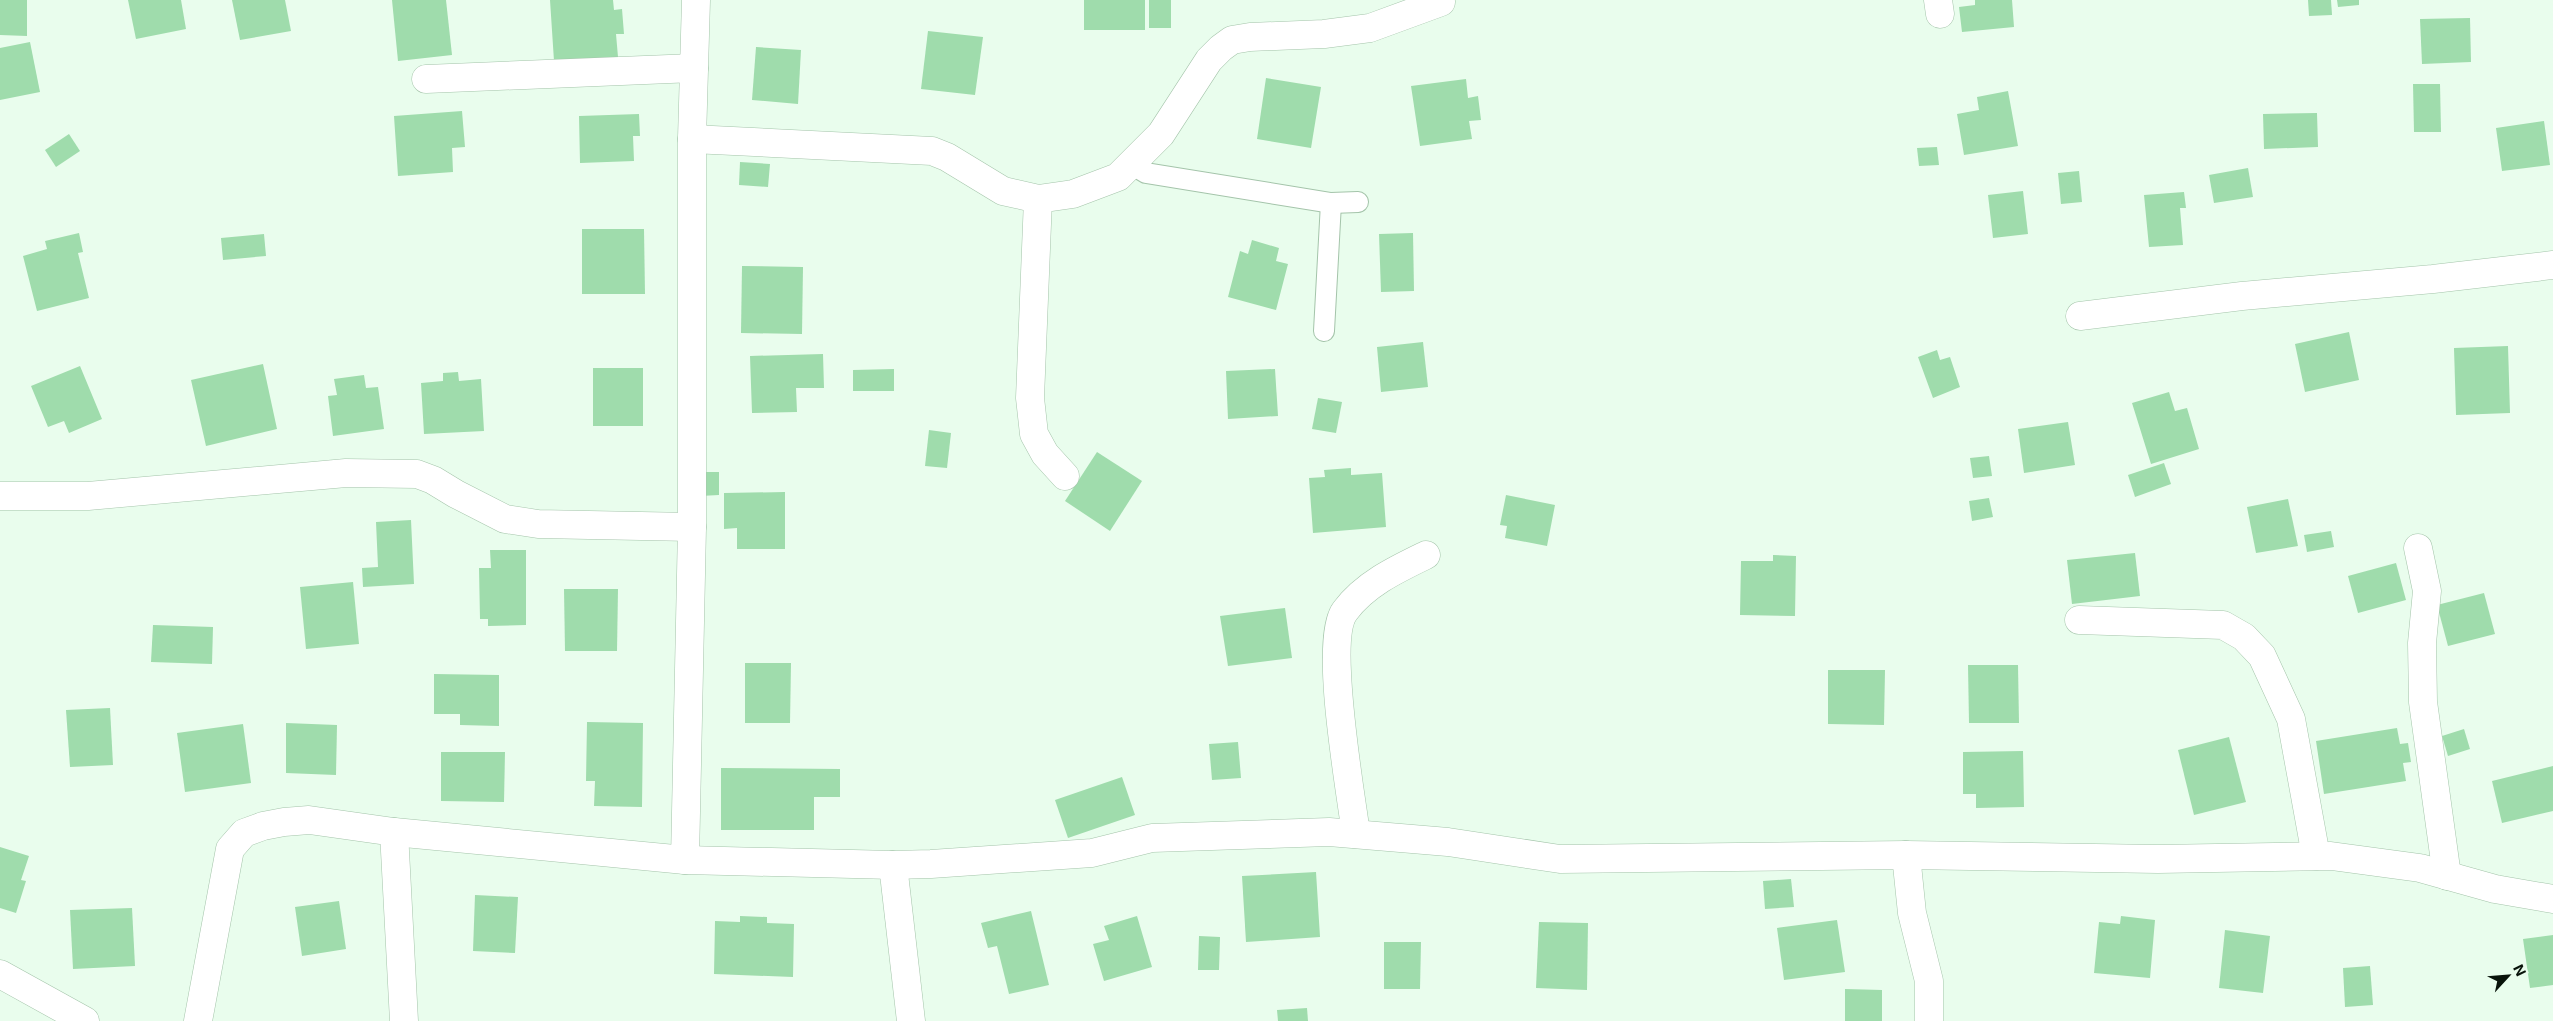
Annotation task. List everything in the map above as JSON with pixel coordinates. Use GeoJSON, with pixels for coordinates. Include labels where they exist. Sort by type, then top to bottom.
{"type":"FeatureCollection","features":[{"type":"Feature","properties":{"kind":"street"},"geometry":{"type":"LineString","coordinates":[[684,860],[692,527],[692,139],[696,0]]}},
{"type":"Feature","properties":{"kind":"street"},"geometry":{"type":"LineString","coordinates":[[692,139],[932,151],[947,156],[1003,191],[1038,199],[1073,194],[1118,177],[1161,134],[1209,60],[1220,48],[1232,40],[1250,37],[1324,34],[1370,28],[1441,2]]}},
{"type":"Feature","properties":{"kind":"street"},"geometry":{"type":"LineString","coordinates":[[426,79],[694,68]]}},
{"type":"Feature","properties":{"kind":"street"},"geometry":{"type":"LineString","coordinates":[[1038,199],[1030,398],[1034,434],[1045,454],[1065,476]]}},
{"type":"Feature","properties":{"kind":"street"},"geometry":{"type":"LineString","coordinates":[[2080,316],[2242,296],[2433,279],[2553,265]]}},
{"type":"Feature","properties":{"kind":"street"},"geometry":{"type":"LineString","coordinates":[[0,496],[88,496],[346,473],[417,474],[433,480],[505,518],[538,524],[692,527]]}},
{"type":"Feature","properties":{"kind":"street"},"geometry":{"type":"LineString","coordinates":[[2418,548],[2427,591],[2422,643],[2423,702],[2447,876]]}},
{"type":"Feature","properties":{"kind":"street"},"geometry":{"type":"LineString","coordinates":[[1356,834],[1340,712],[1336,646],[1343,612],[1369,587],[1396,569],[1426,555]]}},
{"type":"Feature","properties":{"kind":"street"},"geometry":{"type":"LineString","coordinates":[[2079,620],[2223,625],[2244,637],[2262,656],[2291,719],[2316,856]]}},
{"type":"Feature","properties":{"kind":"street"},"geometry":{"type":"LineString","coordinates":[[198,1021],[230,849],[244,833],[284,822],[310,820],[394,832],[684,860],[893,865],[1092,852],[1152,838],[1212,834],[1329,832],[1448,842],[1560,859],[1906,855],[2158,859],[2316,856],[2420,868],[2495,889],[2553,899]]}},
{"type":"Feature","properties":{"kind":"street"},"geometry":{"type":"LineString","coordinates":[[394,832],[404,1021]]}},
{"type":"Feature","properties":{"kind":"street"},"geometry":{"type":"LineString","coordinates":[[1906,855],[1912,913],[1929,981],[1929,1021]]}},
{"type":"Feature","properties":{"kind":"street"},"geometry":{"type":"LineString","coordinates":[[893,865],[911,1021]]}},
{"type":"Feature","properties":{"kind":"street"},"geometry":{"type":"LineString","coordinates":[[0,974],[85,1021]]}},
{"type":"Feature","properties":{"kind":"lane"},"geometry":{"type":"LineString","coordinates":[[1131,164],[1146,174],[1331,203],[1358,202]]}},
{"type":"Feature","properties":{"kind":"lane"},"geometry":{"type":"LineString","coordinates":[[1324,331],[1331,203]]}},
{"type":"Feature","properties":{"kind":"building"},"geometry":{"type":"Polygon","coordinates":[[[0,0],[27,0],[27,36],[0,35],[0,0]]]}},
{"type":"Feature","properties":{"kind":"building"},"geometry":{"type":"Polygon","coordinates":[[[128,0],[181,0],[186,29],[136,39],[128,0]]]}},
{"type":"Feature","properties":{"kind":"building"},"geometry":{"type":"Polygon","coordinates":[[[232,0],[285,0],[291,31],[240,40],[232,0]]]}},
{"type":"Feature","properties":{"kind":"building"},"geometry":{"type":"Polygon","coordinates":[[[392,0],[446,0],[452,55],[398,61],[392,0]]]}},
{"type":"Feature","properties":{"kind":"building"},"geometry":{"type":"Polygon","coordinates":[[[550,0],[613,0],[614,10],[622,9],[624,34],[616,34],[618,57],[554,61],[550,0]]]}},
{"type":"Feature","properties":{"kind":"building"},"geometry":{"type":"Polygon","coordinates":[[[1084,0],[1145,0],[1145,30],[1084,30],[1084,0]]]}},
{"type":"Feature","properties":{"kind":"building"},"geometry":{"type":"Polygon","coordinates":[[[1149,0],[1171,0],[1171,28],[1149,28],[1149,0]]]}},
{"type":"Feature","properties":{"kind":"building"},"geometry":{"type":"Polygon","coordinates":[[[1975,0],[2012,0],[2014,27],[1962,32],[1959,7],[1975,5],[1975,0]]]}},
{"type":"Feature","properties":{"kind":"building"},"geometry":{"type":"Polygon","coordinates":[[[2308,0],[2331,0],[2332,15],[2309,16],[2308,0]]]}},
{"type":"Feature","properties":{"kind":"building"},"geometry":{"type":"Polygon","coordinates":[[[2337,0],[2359,0],[2359,5],[2338,7],[2337,0]]]}},
{"type":"Feature","properties":{"kind":"building"},"geometry":{"type":"Polygon","coordinates":[[[2470,18],[2471,62],[2422,64],[2420,19],[2470,18]]]}},
{"type":"Feature","properties":{"kind":"building"},"geometry":{"type":"Polygon","coordinates":[[[928,31],[983,37],[975,95],[921,89],[928,31]]]}},
{"type":"Feature","properties":{"kind":"building"},"geometry":{"type":"Polygon","coordinates":[[[30,42],[40,92],[0,100],[0,48],[30,42]]]}},
{"type":"Feature","properties":{"kind":"building"},"geometry":{"type":"Polygon","coordinates":[[[756,47],[801,50],[798,104],[752,100],[756,47]]]}},
{"type":"Feature","properties":{"kind":"building"},"geometry":{"type":"Polygon","coordinates":[[[1266,78],[1321,87],[1311,148],[1257,139],[1266,78]]]}},
{"type":"Feature","properties":{"kind":"building"},"geometry":{"type":"Polygon","coordinates":[[[1466,79],[1468,98],[1478,96],[1481,120],[1469,121],[1472,139],[1420,146],[1411,86],[1466,79]]]}},
{"type":"Feature","properties":{"kind":"building"},"geometry":{"type":"Polygon","coordinates":[[[2413,84],[2440,84],[2441,132],[2414,132],[2413,84]]]}},
{"type":"Feature","properties":{"kind":"building"},"geometry":{"type":"Polygon","coordinates":[[[2008,91],[2018,146],[1964,155],[1957,114],[1979,110],[1977,97],[2008,91]]]}},
{"type":"Feature","properties":{"kind":"building"},"geometry":{"type":"Polygon","coordinates":[[[462,111],[465,147],[452,148],[453,172],[398,176],[394,116],[462,111]]]}},
{"type":"Feature","properties":{"kind":"building"},"geometry":{"type":"Polygon","coordinates":[[[2317,113],[2318,147],[2264,149],[2263,114],[2317,113]]]}},
{"type":"Feature","properties":{"kind":"building"},"geometry":{"type":"Polygon","coordinates":[[[639,114],[640,136],[633,136],[634,161],[580,163],[579,116],[639,114]]]}},
{"type":"Feature","properties":{"kind":"building"},"geometry":{"type":"Polygon","coordinates":[[[2544,121],[2550,165],[2502,171],[2496,128],[2544,121]]]}},
{"type":"Feature","properties":{"kind":"building"},"geometry":{"type":"Polygon","coordinates":[[[69,134],[80,151],[56,167],[45,150],[69,134]]]}},
{"type":"Feature","properties":{"kind":"building"},"geometry":{"type":"Polygon","coordinates":[[[1937,147],[1939,165],[1919,166],[1917,148],[1937,147]]]}},
{"type":"Feature","properties":{"kind":"building"},"geometry":{"type":"Polygon","coordinates":[[[740,162],[770,164],[768,187],[739,185],[740,162]]]}},
{"type":"Feature","properties":{"kind":"building"},"geometry":{"type":"Polygon","coordinates":[[[2248,168],[2253,197],[2214,203],[2209,175],[2248,168]]]}},
{"type":"Feature","properties":{"kind":"building"},"geometry":{"type":"Polygon","coordinates":[[[2079,171],[2082,202],[2061,204],[2058,173],[2079,171]]]}},
{"type":"Feature","properties":{"kind":"building"},"geometry":{"type":"Polygon","coordinates":[[[2023,191],[2028,234],[1993,238],[1988,195],[2023,191]]]}},
{"type":"Feature","properties":{"kind":"building"},"geometry":{"type":"Polygon","coordinates":[[[2184,192],[2186,208],[2180,208],[2183,245],[2149,247],[2144,195],[2184,192]]]}},
{"type":"Feature","properties":{"kind":"building"},"geometry":{"type":"Polygon","coordinates":[[[582,229],[644,229],[645,294],[582,294],[582,229]]]}},
{"type":"Feature","properties":{"kind":"building"},"geometry":{"type":"Polygon","coordinates":[[[79,233],[83,252],[78,253],[89,298],[37,311],[23,256],[47,249],[45,241],[79,233]]]}},
{"type":"Feature","properties":{"kind":"building"},"geometry":{"type":"Polygon","coordinates":[[[1413,233],[1414,291],[1381,292],[1379,234],[1413,233]]]}},
{"type":"Feature","properties":{"kind":"building"},"geometry":{"type":"Polygon","coordinates":[[[264,234],[266,256],[223,260],[221,238],[264,234]]]}},
{"type":"Feature","properties":{"kind":"building"},"geometry":{"type":"Polygon","coordinates":[[[1252,240],[1279,248],[1276,261],[1288,264],[1276,310],[1228,297],[1240,251],[1248,254],[1252,240]]]}},
{"type":"Feature","properties":{"kind":"building"},"geometry":{"type":"Polygon","coordinates":[[[742,266],[803,267],[802,334],[741,333],[742,266]]]}},
{"type":"Feature","properties":{"kind":"building"},"geometry":{"type":"Polygon","coordinates":[[[2349,332],[2359,380],[2305,392],[2295,344],[2349,332]]]}},
{"type":"Feature","properties":{"kind":"building"},"geometry":{"type":"Polygon","coordinates":[[[1423,342],[1428,387],[1381,392],[1377,347],[1423,342]]]}},
{"type":"Feature","properties":{"kind":"building"},"geometry":{"type":"Polygon","coordinates":[[[2508,346],[2510,413],[2456,415],[2454,348],[2508,346]]]}},
{"type":"Feature","properties":{"kind":"building"},"geometry":{"type":"Polygon","coordinates":[[[1937,350],[1940,360],[1950,357],[1960,387],[1933,398],[1918,357],[1937,350]]]}},
{"type":"Feature","properties":{"kind":"building"},"geometry":{"type":"Polygon","coordinates":[[[823,354],[824,388],[796,388],[797,412],[752,413],[750,356],[823,354]]]}},
{"type":"Feature","properties":{"kind":"building"},"geometry":{"type":"Polygon","coordinates":[[[263,364],[277,429],[206,446],[191,380],[263,364]]]}},
{"type":"Feature","properties":{"kind":"building"},"geometry":{"type":"Polygon","coordinates":[[[80,366],[102,419],[69,433],[64,421],[48,427],[31,386],[80,366]]]}},
{"type":"Feature","properties":{"kind":"building"},"geometry":{"type":"Polygon","coordinates":[[[593,368],[643,368],[643,426],[593,426],[593,368]]]}},
{"type":"Feature","properties":{"kind":"building"},"geometry":{"type":"Polygon","coordinates":[[[894,369],[894,391],[853,391],[853,370],[894,369]]]}},
{"type":"Feature","properties":{"kind":"building"},"geometry":{"type":"Polygon","coordinates":[[[1275,369],[1278,416],[1228,419],[1226,371],[1275,369]]]}},
{"type":"Feature","properties":{"kind":"building"},"geometry":{"type":"Polygon","coordinates":[[[458,372],[459,381],[481,379],[484,431],[424,434],[421,383],[443,381],[443,373],[458,372]]]}},
{"type":"Feature","properties":{"kind":"building"},"geometry":{"type":"Polygon","coordinates":[[[364,375],[366,388],[378,387],[384,429],[333,436],[328,396],[337,395],[334,379],[364,375]]]}},
{"type":"Feature","properties":{"kind":"building"},"geometry":{"type":"Polygon","coordinates":[[[2169,392],[2175,411],[2187,408],[2199,449],[2151,464],[2132,403],[2169,392]]]}},
{"type":"Feature","properties":{"kind":"building"},"geometry":{"type":"Polygon","coordinates":[[[1318,398],[1342,402],[1336,433],[1312,429],[1318,398]]]}},
{"type":"Feature","properties":{"kind":"building"},"geometry":{"type":"Polygon","coordinates":[[[2068,422],[2075,465],[2024,473],[2018,429],[2068,422]]]}},
{"type":"Feature","properties":{"kind":"building"},"geometry":{"type":"Polygon","coordinates":[[[929,430],[951,433],[947,468],[925,466],[929,430]]]}},
{"type":"Feature","properties":{"kind":"building"},"geometry":{"type":"Polygon","coordinates":[[[1097,452],[1142,481],[1110,531],[1065,501],[1097,452]]]}},
{"type":"Feature","properties":{"kind":"building"},"geometry":{"type":"Polygon","coordinates":[[[1989,456],[1992,476],[1973,478],[1970,458],[1989,456]]]}},
{"type":"Feature","properties":{"kind":"building"},"geometry":{"type":"Polygon","coordinates":[[[2164,463],[2171,484],[2135,497],[2128,475],[2164,463]]]}},
{"type":"Feature","properties":{"kind":"building"},"geometry":{"type":"Polygon","coordinates":[[[1351,468],[1351,475],[1382,473],[1386,527],[1313,533],[1309,478],[1325,477],[1324,470],[1351,468]]]}},
{"type":"Feature","properties":{"kind":"building"},"geometry":{"type":"Polygon","coordinates":[[[699,472],[719,472],[719,495],[700,496],[699,472]]]}},
{"type":"Feature","properties":{"kind":"building"},"geometry":{"type":"Polygon","coordinates":[[[785,492],[785,549],[737,549],[737,528],[724,529],[724,493],[785,492]]]}},
{"type":"Feature","properties":{"kind":"building"},"geometry":{"type":"Polygon","coordinates":[[[1506,495],[1555,505],[1547,546],[1505,538],[1507,526],[1500,525],[1506,495]]]}},
{"type":"Feature","properties":{"kind":"building"},"geometry":{"type":"Polygon","coordinates":[[[1989,498],[1993,517],[1972,521],[1969,501],[1989,498]]]}},
{"type":"Feature","properties":{"kind":"building"},"geometry":{"type":"Polygon","coordinates":[[[2288,499],[2298,546],[2256,553],[2247,507],[2288,499]]]}},
{"type":"Feature","properties":{"kind":"building"},"geometry":{"type":"Polygon","coordinates":[[[411,520],[414,584],[363,587],[362,568],[378,567],[376,522],[411,520]]]}},
{"type":"Feature","properties":{"kind":"building"},"geometry":{"type":"Polygon","coordinates":[[[2331,531],[2334,547],[2307,552],[2304,535],[2331,531]]]}},
{"type":"Feature","properties":{"kind":"building"},"geometry":{"type":"Polygon","coordinates":[[[490,550],[526,550],[526,625],[488,626],[488,619],[480,619],[479,568],[491,568],[490,550]]]}},
{"type":"Feature","properties":{"kind":"building"},"geometry":{"type":"Polygon","coordinates":[[[2135,553],[2140,596],[2072,604],[2067,560],[2135,553]]]}},
{"type":"Feature","properties":{"kind":"building"},"geometry":{"type":"Polygon","coordinates":[[[1773,555],[1796,556],[1795,616],[1740,615],[1741,561],[1773,561],[1773,555]]]}},
{"type":"Feature","properties":{"kind":"building"},"geometry":{"type":"Polygon","coordinates":[[[2396,563],[2406,600],[2358,613],[2348,576],[2396,563]]]}},
{"type":"Feature","properties":{"kind":"building"},"geometry":{"type":"Polygon","coordinates":[[[353,582],[359,644],[306,649],[300,587],[353,582]]]}},
{"type":"Feature","properties":{"kind":"building"},"geometry":{"type":"Polygon","coordinates":[[[564,589],[618,589],[617,651],[565,651],[564,589]]]}},
{"type":"Feature","properties":{"kind":"building"},"geometry":{"type":"Polygon","coordinates":[[[2484,593],[2495,634],[2448,646],[2437,605],[2484,593]]]}},
{"type":"Feature","properties":{"kind":"building"},"geometry":{"type":"Polygon","coordinates":[[[1285,608],[1292,658],[1228,666],[1220,616],[1285,608]]]}},
{"type":"Feature","properties":{"kind":"building"},"geometry":{"type":"Polygon","coordinates":[[[153,625],[213,627],[212,664],[151,662],[153,625]]]}},
{"type":"Feature","properties":{"kind":"building"},"geometry":{"type":"Polygon","coordinates":[[[745,663],[791,663],[790,723],[745,723],[745,663]]]}},
{"type":"Feature","properties":{"kind":"building"},"geometry":{"type":"Polygon","coordinates":[[[1968,665],[2018,665],[2019,723],[1969,723],[1968,665]]]}},
{"type":"Feature","properties":{"kind":"building"},"geometry":{"type":"Polygon","coordinates":[[[1828,670],[1885,670],[1884,725],[1828,724],[1828,670]]]}},
{"type":"Feature","properties":{"kind":"building"},"geometry":{"type":"Polygon","coordinates":[[[434,674],[499,675],[499,726],[460,725],[460,714],[434,714],[434,674]]]}},
{"type":"Feature","properties":{"kind":"building"},"geometry":{"type":"Polygon","coordinates":[[[110,708],[113,765],[70,767],[66,710],[110,708]]]}},
{"type":"Feature","properties":{"kind":"building"},"geometry":{"type":"Polygon","coordinates":[[[587,722],[643,723],[642,807],[594,806],[595,781],[586,781],[587,722]]]}},
{"type":"Feature","properties":{"kind":"building"},"geometry":{"type":"Polygon","coordinates":[[[286,723],[337,725],[336,775],[286,773],[286,723]]]}},
{"type":"Feature","properties":{"kind":"building"},"geometry":{"type":"Polygon","coordinates":[[[243,724],[251,783],[185,792],[177,733],[243,724]]]}},
{"type":"Feature","properties":{"kind":"building"},"geometry":{"type":"Polygon","coordinates":[[[2397,728],[2400,744],[2408,743],[2411,762],[2403,763],[2406,781],[2324,794],[2316,741],[2397,728]]]}},
{"type":"Feature","properties":{"kind":"building"},"geometry":{"type":"Polygon","coordinates":[[[2464,729],[2470,749],[2448,756],[2442,736],[2464,729]]]}},
{"type":"Feature","properties":{"kind":"building"},"geometry":{"type":"Polygon","coordinates":[[[2229,737],[2246,802],[2194,815],[2178,750],[2229,737]]]}},
{"type":"Feature","properties":{"kind":"building"},"geometry":{"type":"Polygon","coordinates":[[[1238,742],[1241,778],[1212,780],[1209,744],[1238,742]]]}},
{"type":"Feature","properties":{"kind":"building"},"geometry":{"type":"Polygon","coordinates":[[[2023,751],[2024,807],[1976,808],[1976,794],[1963,794],[1963,752],[2023,751]]]}},
{"type":"Feature","properties":{"kind":"building"},"geometry":{"type":"Polygon","coordinates":[[[441,752],[505,752],[504,802],[441,801],[441,752]]]}},
{"type":"Feature","properties":{"kind":"building"},"geometry":{"type":"Polygon","coordinates":[[[2553,766],[2553,811],[2502,823],[2492,781],[2553,766]]]}},
{"type":"Feature","properties":{"kind":"building"},"geometry":{"type":"Polygon","coordinates":[[[721,768],[840,769],[840,797],[814,797],[814,830],[721,830],[721,768]]]}},
{"type":"Feature","properties":{"kind":"building"},"geometry":{"type":"Polygon","coordinates":[[[1122,777],[1135,815],[1068,838],[1055,800],[1122,777]]]}},
{"type":"Feature","properties":{"kind":"building"},"geometry":{"type":"Polygon","coordinates":[[[0,847],[29,856],[21,880],[26,881],[16,913],[0,908],[0,847]]]}},
{"type":"Feature","properties":{"kind":"building"},"geometry":{"type":"Polygon","coordinates":[[[1316,872],[1320,937],[1246,942],[1242,876],[1316,872]]]}},
{"type":"Feature","properties":{"kind":"building"},"geometry":{"type":"Polygon","coordinates":[[[1791,879],[1794,907],[1765,909],[1763,881],[1791,879]]]}},
{"type":"Feature","properties":{"kind":"building"},"geometry":{"type":"Polygon","coordinates":[[[475,895],[518,897],[515,953],[473,951],[475,895]]]}},
{"type":"Feature","properties":{"kind":"building"},"geometry":{"type":"Polygon","coordinates":[[[339,901],[346,949],[302,956],[295,907],[339,901]]]}},
{"type":"Feature","properties":{"kind":"building"},"geometry":{"type":"Polygon","coordinates":[[[132,908],[135,966],[73,969],[70,910],[132,908]]]}},
{"type":"Feature","properties":{"kind":"building"},"geometry":{"type":"Polygon","coordinates":[[[1031,911],[1049,985],[1009,994],[997,946],[988,948],[981,923],[1031,911]]]}},
{"type":"Feature","properties":{"kind":"building"},"geometry":{"type":"Polygon","coordinates":[[[740,916],[767,917],[767,923],[794,924],[793,977],[714,974],[715,921],[740,922],[740,916]]]}},
{"type":"Feature","properties":{"kind":"building"},"geometry":{"type":"Polygon","coordinates":[[[1137,916],[1152,967],[1104,981],[1093,944],[1109,940],[1104,926],[1137,916]]]}},
{"type":"Feature","properties":{"kind":"building"},"geometry":{"type":"Polygon","coordinates":[[[2121,916],[2155,920],[2150,978],[2094,973],[2099,922],[2120,924],[2121,916]]]}},
{"type":"Feature","properties":{"kind":"building"},"geometry":{"type":"Polygon","coordinates":[[[1837,920],[1845,972],[1784,980],[1777,928],[1837,920]]]}},
{"type":"Feature","properties":{"kind":"building"},"geometry":{"type":"Polygon","coordinates":[[[1539,922],[1588,923],[1587,990],[1536,988],[1539,922]]]}},
{"type":"Feature","properties":{"kind":"building"},"geometry":{"type":"Polygon","coordinates":[[[2225,930],[2270,936],[2263,993],[2219,988],[2225,930]]]}},
{"type":"Feature","properties":{"kind":"building"},"geometry":{"type":"Polygon","coordinates":[[[2553,935],[2553,985],[2530,988],[2523,939],[2553,935]]]}},
{"type":"Feature","properties":{"kind":"building"},"geometry":{"type":"Polygon","coordinates":[[[1199,936],[1220,937],[1219,970],[1198,970],[1199,936]]]}},
{"type":"Feature","properties":{"kind":"building"},"geometry":{"type":"Polygon","coordinates":[[[1384,942],[1421,942],[1420,989],[1384,989],[1384,942]]]}},
{"type":"Feature","properties":{"kind":"building"},"geometry":{"type":"Polygon","coordinates":[[[2370,966],[2373,1005],[2345,1007],[2343,968],[2370,966]]]}},
{"type":"Feature","properties":{"kind":"building"},"geometry":{"type":"Polygon","coordinates":[[[1845,989],[1882,990],[1882,1021],[1845,1021],[1845,989]]]}},
{"type":"Feature","properties":{"kind":"building"},"geometry":{"type":"Polygon","coordinates":[[[1307,1008],[1308,1021],[1278,1021],[1277,1010],[1307,1008]]]}}]}
